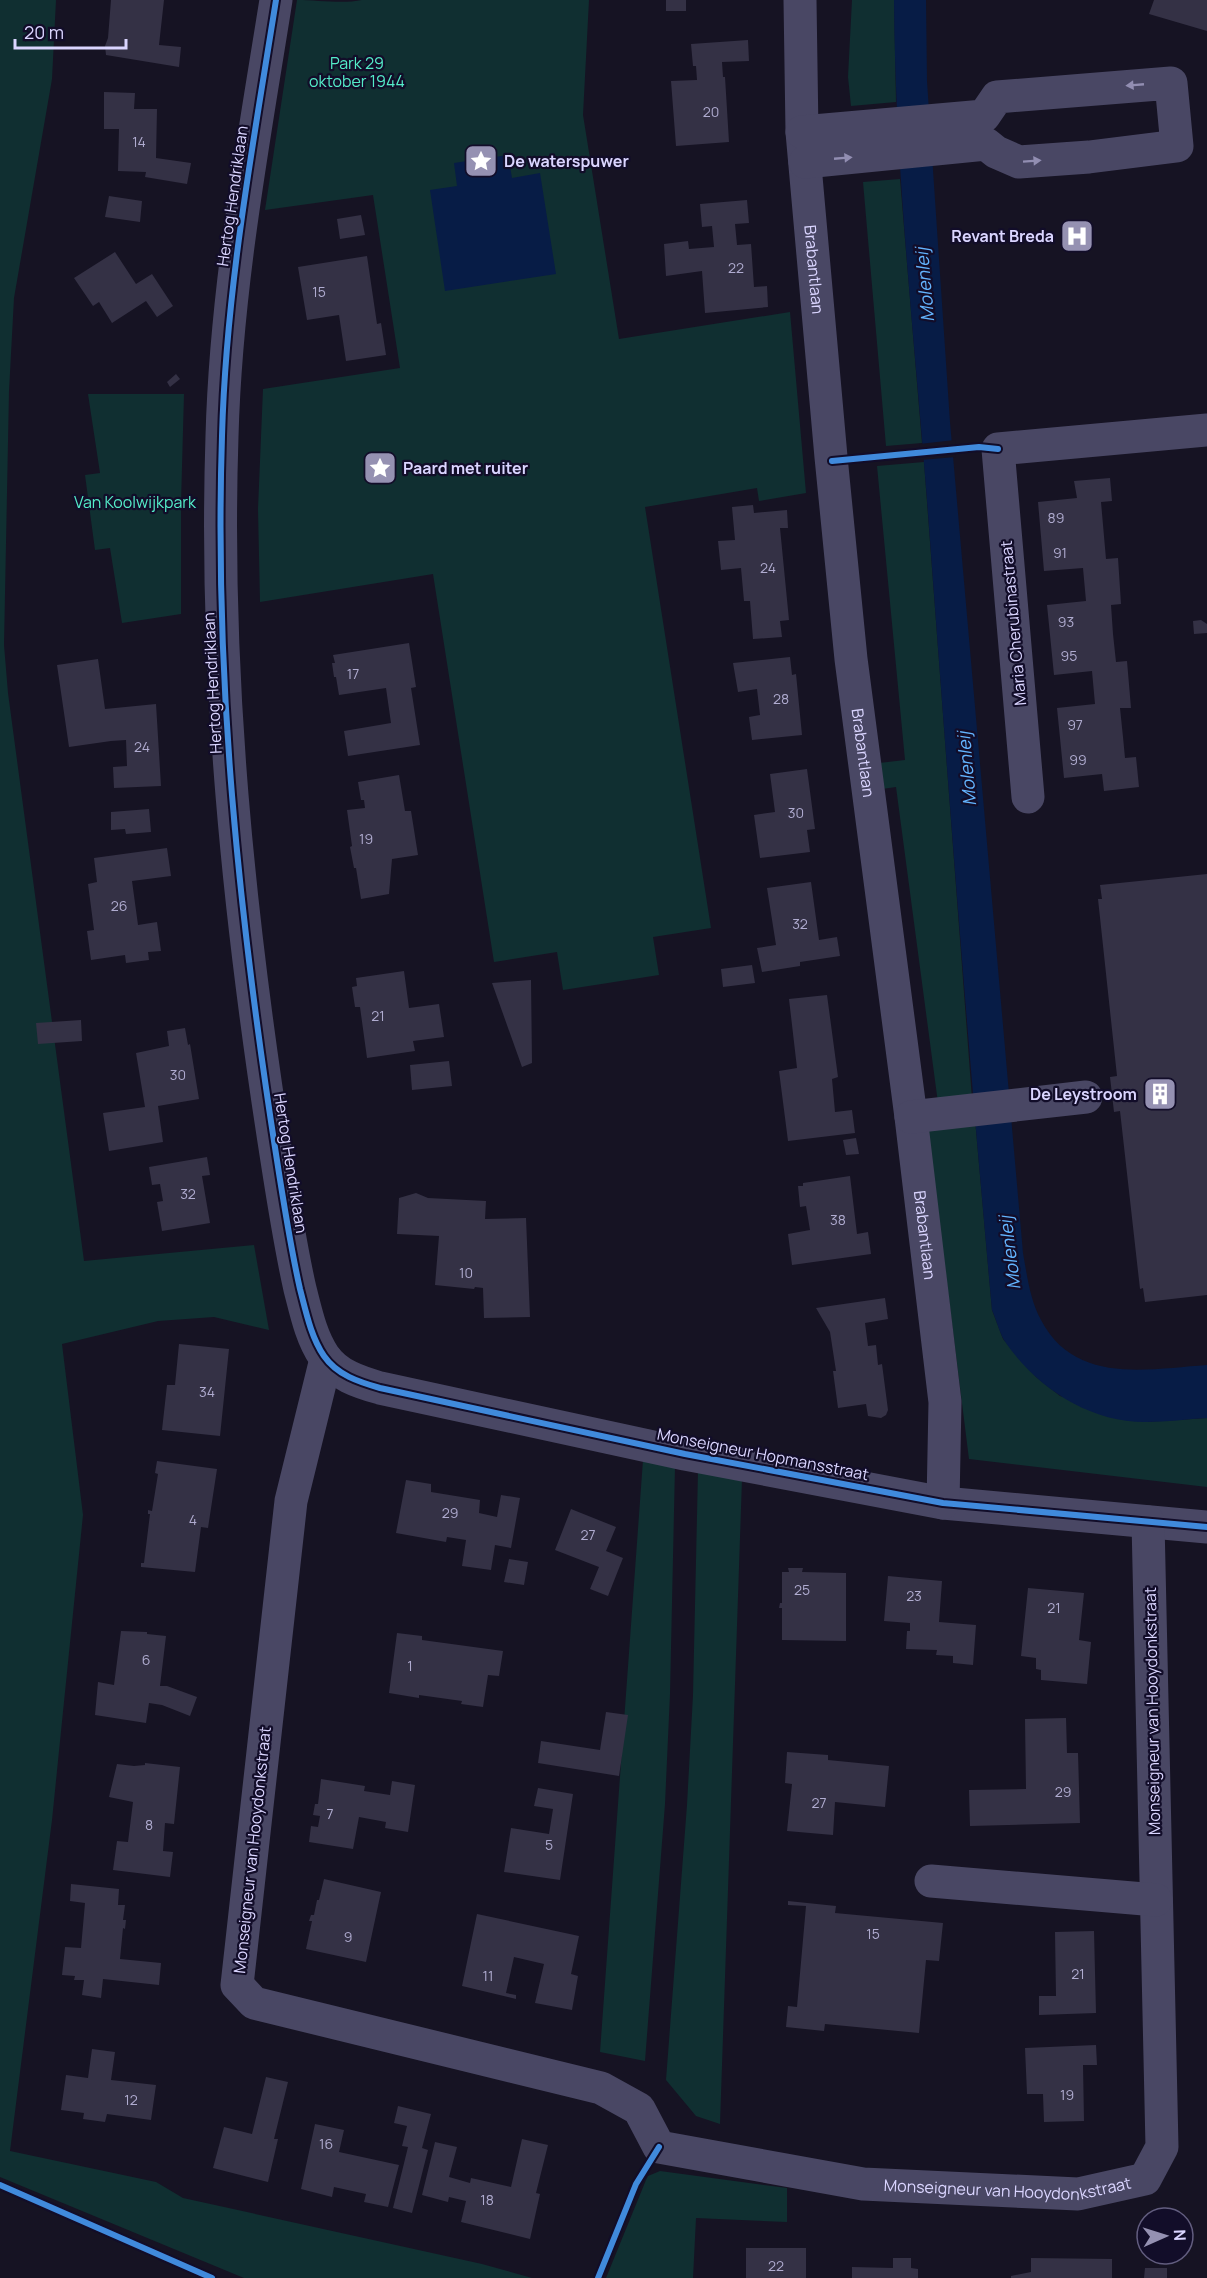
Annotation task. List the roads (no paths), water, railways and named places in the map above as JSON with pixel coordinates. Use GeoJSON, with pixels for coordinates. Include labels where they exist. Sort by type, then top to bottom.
{"type":"FeatureCollection","features":[{"type":"Feature","properties":{"kind":"street","name":"Hertog Hendriklaan"},"geometry":{"type":"LineString","coordinates":[[276,0],[236,256],[228,344],[222,433],[220,550],[222,640],[235,835],[263,1073],[297,1274],[314,1338],[326,1359]]}},
{"type":"Feature","properties":{"kind":"street","name":"Brabantlaan"},"geometry":{"type":"LineString","coordinates":[[800,0],[803,147],[850,659],[945,1402],[942,1503]]}},
{"type":"Feature","properties":{"kind":"street"},"geometry":{"type":"LineString","coordinates":[[1171,83],[1177,146],[1089,157],[1019,162],[996,152],[985,130],[997,97],[1171,83]]}},
{"type":"Feature","properties":{"kind":"street"},"geometry":{"type":"LineString","coordinates":[[803,147],[985,130]]}},
{"type":"Feature","properties":{"kind":"street","name":"Maria Cherubinastraat"},"geometry":{"type":"LineString","coordinates":[[1028,797],[998,449],[1207,430]]}},
{"type":"Feature","properties":{"kind":"street"},"geometry":{"type":"LineString","coordinates":[[910,1117],[1086,1097]]}},
{"type":"Feature","properties":{"kind":"street","name":"Monseigneur Hopmansstraat"},"geometry":{"type":"LineString","coordinates":[[326,1359],[353,1380],[380,1388],[685,1454],[942,1503],[1207,1527]]}},
{"type":"Feature","properties":{"kind":"street","name":"Monseigneur van Hooydonkstraat"},"geometry":{"type":"LineString","coordinates":[[326,1359],[290,1513],[237,1985],[254,2003],[601,2088],[639,2109],[659,2147],[864,2184],[1078,2194],[1145,2179],[1162,2147],[1148,1522]]}},
{"type":"Feature","properties":{"kind":"street"},"geometry":{"type":"LineString","coordinates":[[931,1881],[1156,1900]]}},
{"type":"Feature","properties":{"kind":"water","name":"Molenleij"},"geometry":{"type":"Polygon","coordinates":[[[894,0],[926,0],[927,81],[950,422],[1023,1253],[1029,1287],[1037,1312],[1055,1341],[1073,1355],[1093,1364],[1137,1370],[1207,1365],[1207,1418],[1154,1422],[1126,1421],[1085,1409],[1048,1387],[1031,1373],[1004,1340],[992,1310],[906,250],[895,63],[894,0]]]}},
{"type":"Feature","properties":{"kind":"water"},"geometry":{"type":"Polygon","coordinates":[[[508,155],[512,178],[540,173],[556,274],[445,291],[430,190],[457,186],[454,163],[508,155]]]}},
{"type":"Feature","properties":{"kind":"place","name":"De waterspuwer"},"geometry":{"type":"Point","coordinates":[481,161]}},
{"type":"Feature","properties":{"kind":"place","name":"Revant Breda"},"geometry":{"type":"Point","coordinates":[1077,236]}},
{"type":"Feature","properties":{"kind":"place","name":"Paard met ruiter"},"geometry":{"type":"Point","coordinates":[380,468]}},
{"type":"Feature","properties":{"kind":"place","name":"De Leystroom"},"geometry":{"type":"Point","coordinates":[1160,1094]}},
{"type":"Feature","properties":{"kind":"park label","name":"Park 29 oktober 1944"},"geometry":{"type":"Point","coordinates":[357,72]}},
{"type":"Feature","properties":{"kind":"park label","name":"Van Koolwijkpark"},"geometry":{"type":"Point","coordinates":[135,502]}}]}
